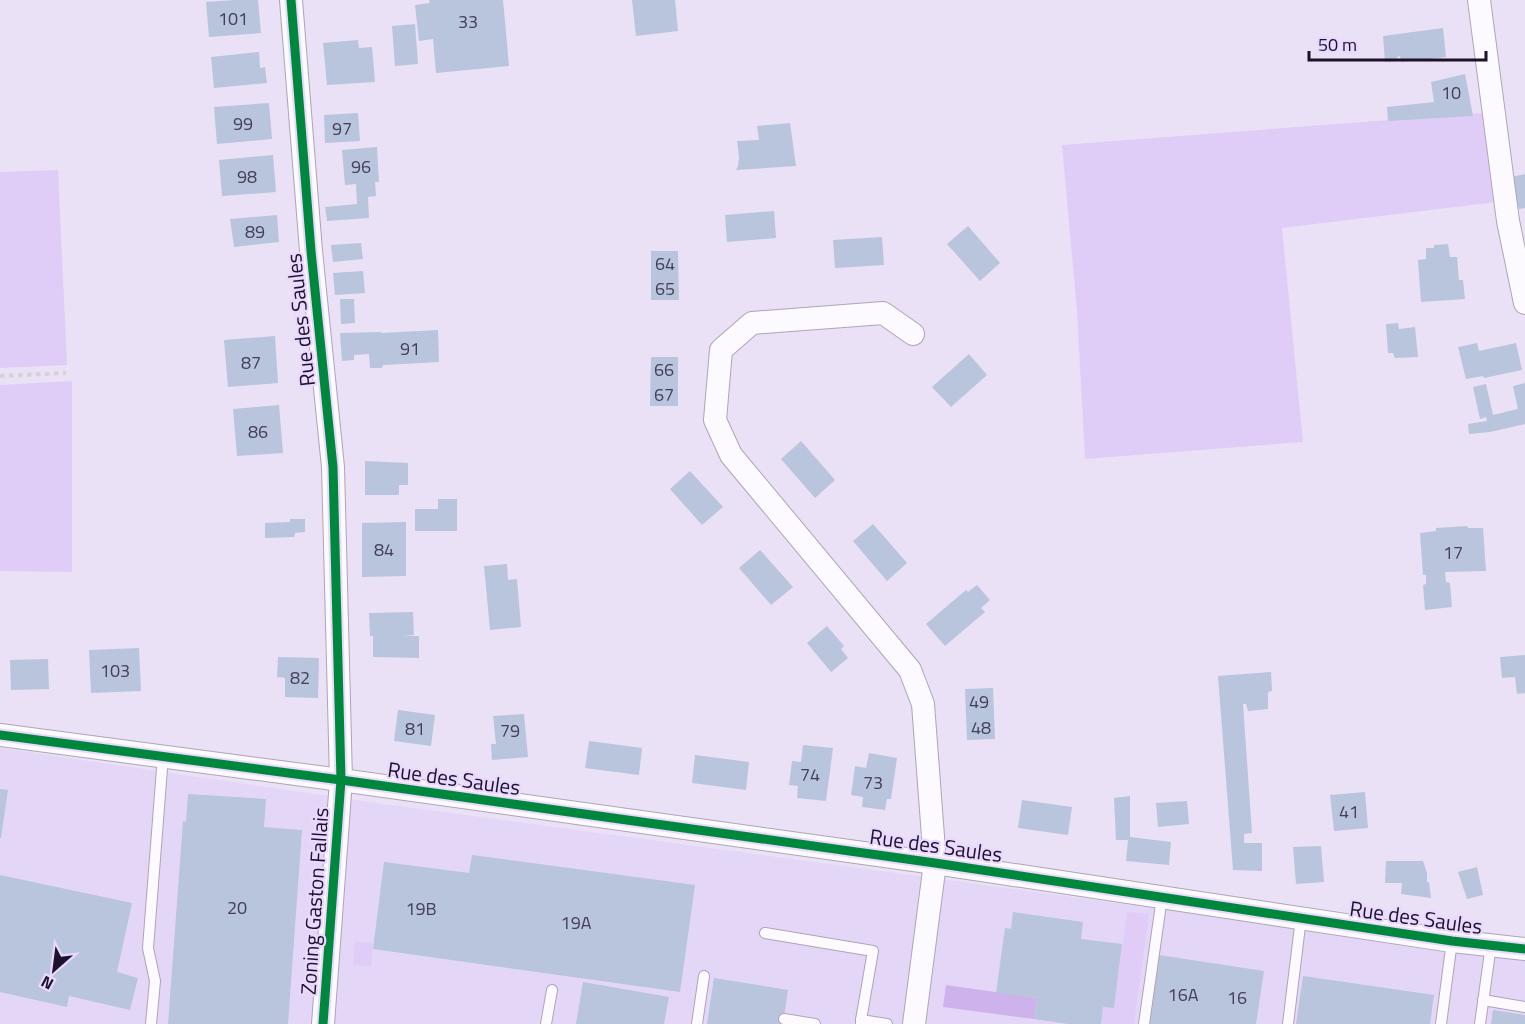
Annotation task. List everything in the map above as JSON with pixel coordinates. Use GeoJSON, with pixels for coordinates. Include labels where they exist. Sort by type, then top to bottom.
{"type":"FeatureCollection","features":[{"type":"Feature","properties":{"kind":"street","name":"Rue des Saules"},"geometry":{"type":"LineString","coordinates":[[291,0],[311,251],[333,467],[341,780]]}},
{"type":"Feature","properties":{"kind":"street"},"geometry":{"type":"LineString","coordinates":[[1479,0],[1508,221],[1525,303]]}},
{"type":"Feature","properties":{"kind":"street","name":"Rue des Saules"},"geometry":{"type":"LineString","coordinates":[[913,334],[883,313],[752,323],[721,350],[715,420],[731,455],[910,670],[924,704],[935,863]]}},
{"type":"Feature","properties":{"kind":"street","name":"Rue des Saules"},"geometry":{"type":"LineString","coordinates":[[0,735],[935,863],[1452,941],[1525,949]]}},
{"type":"Feature","properties":{"kind":"street","name":"Zoning Gaston Fallais"},"geometry":{"type":"LineString","coordinates":[[323,1024],[341,780]]}},
{"type":"Feature","properties":{"kind":"street"},"geometry":{"type":"LineString","coordinates":[[914,1024],[935,863]]}},
{"type":"Feature","properties":{"kind":"lane"},"geometry":{"type":"LineString","coordinates":[[151,1024],[155,981],[148,948],[163,756]]}},
{"type":"Feature","properties":{"kind":"lane"},"geometry":{"type":"LineString","coordinates":[[1144,1024],[1162,897]]}},
{"type":"Feature","properties":{"kind":"lane"},"geometry":{"type":"LineString","coordinates":[[1288,1024],[1301,918]]}},
{"type":"Feature","properties":{"kind":"lane"},"geometry":{"type":"LineString","coordinates":[[765,933],[873,951],[861,1022],[887,1024]]}},
{"type":"Feature","properties":{"kind":"lane"},"geometry":{"type":"LineString","coordinates":[[1442,1024],[1452,941]]}},
{"type":"Feature","properties":{"kind":"lane"},"geometry":{"type":"LineString","coordinates":[[1480,1024],[1491,945]]}},
{"type":"Feature","properties":{"kind":"lane"},"geometry":{"type":"LineString","coordinates":[[697,1024],[704,976]]}},
{"type":"Feature","properties":{"kind":"lane"},"geometry":{"type":"LineString","coordinates":[[546,1024],[552,990]]}},
{"type":"Feature","properties":{"kind":"lane"},"geometry":{"type":"LineString","coordinates":[[1483,1000],[1525,1007]]}},
{"type":"Feature","properties":{"kind":"lane"},"geometry":{"type":"LineString","coordinates":[[784,1019],[815,1024]]}},
{"type":"Feature","properties":{"kind":"path"},"geometry":{"type":"LineString","coordinates":[[0,376],[66,373]]}},
{"type":"Feature","properties":{"kind":"shaded area"},"geometry":{"type":"Polygon","coordinates":[[[1494,112],[1505,201],[1282,228],[1303,442],[1085,459],[1077,312],[1062,145],[1494,112]]]}},
{"type":"Feature","properties":{"kind":"shaded area"},"geometry":{"type":"Polygon","coordinates":[[[58,170],[67,365],[0,368],[0,172],[58,170]]]}},
{"type":"Feature","properties":{"kind":"shaded area"},"geometry":{"type":"Polygon","coordinates":[[[72,381],[72,572],[0,571],[0,385],[72,381]]]}},
{"type":"Feature","properties":{"kind":"shaded area"},"geometry":{"type":"Polygon","coordinates":[[[0,748],[376,803],[1525,960],[1525,1024],[0,1024],[0,748]]]}},
{"type":"Feature","properties":{"kind":"shaded area"},"geometry":{"type":"Polygon","coordinates":[[[1127,912],[1149,914],[1134,1024],[1101,1024],[1103,1007],[1114,1008],[1127,912]]]}},
{"type":"Feature","properties":{"kind":"shaded area"},"geometry":{"type":"Polygon","coordinates":[[[355,942],[373,943],[371,967],[353,965],[355,942]]]}},
{"type":"Feature","properties":{"kind":"shaded area"},"geometry":{"type":"Polygon","coordinates":[[[946,985],[1037,998],[1034,1019],[943,1007],[946,985]]]}},
{"type":"Feature","properties":{"kind":"building"},"geometry":{"type":"Polygon","coordinates":[[[258,0],[261,33],[209,37],[206,2],[258,0]]]}},
{"type":"Feature","properties":{"kind":"building"},"geometry":{"type":"Polygon","coordinates":[[[429,0],[503,0],[509,66],[436,73],[433,39],[419,41],[415,5],[430,3],[429,0]]]}},
{"type":"Feature","properties":{"kind":"building"},"geometry":{"type":"Polygon","coordinates":[[[632,0],[675,0],[678,31],[636,36],[632,0]]]}},
{"type":"Feature","properties":{"kind":"building"},"geometry":{"type":"Polygon","coordinates":[[[415,24],[418,64],[395,66],[392,26],[415,24]]]}},
{"type":"Feature","properties":{"kind":"building"},"geometry":{"type":"Polygon","coordinates":[[[1443,28],[1446,57],[1401,62],[1400,56],[1397,57],[1397,61],[1385,62],[1383,36],[1443,28]]]}},
{"type":"Feature","properties":{"kind":"building"},"geometry":{"type":"Polygon","coordinates":[[[358,40],[359,48],[372,47],[375,82],[327,85],[323,43],[358,40]]]}},
{"type":"Feature","properties":{"kind":"building"},"geometry":{"type":"Polygon","coordinates":[[[259,52],[260,68],[265,67],[267,83],[214,88],[211,57],[259,52]]]}},
{"type":"Feature","properties":{"kind":"building"},"geometry":{"type":"Polygon","coordinates":[[[1465,74],[1473,116],[1388,121],[1387,107],[1434,102],[1431,82],[1465,74]]]}},
{"type":"Feature","properties":{"kind":"building"},"geometry":{"type":"Polygon","coordinates":[[[269,103],[272,139],[217,144],[214,107],[269,103]]]}},
{"type":"Feature","properties":{"kind":"building"},"geometry":{"type":"Polygon","coordinates":[[[358,113],[360,141],[325,143],[324,115],[358,113]]]}},
{"type":"Feature","properties":{"kind":"building"},"geometry":{"type":"Polygon","coordinates":[[[790,123],[796,166],[736,170],[739,157],[737,141],[759,140],[757,126],[790,123]]]}},
{"type":"Feature","properties":{"kind":"building"},"geometry":{"type":"Polygon","coordinates":[[[377,147],[379,182],[375,182],[376,196],[368,197],[369,218],[327,221],[325,207],[357,204],[356,184],[345,185],[342,150],[377,147]]]}},
{"type":"Feature","properties":{"kind":"building"},"geometry":{"type":"Polygon","coordinates":[[[273,155],[276,192],[222,196],[219,160],[273,155]]]}},
{"type":"Feature","properties":{"kind":"building"},"geometry":{"type":"Polygon","coordinates":[[[1525,174],[1525,208],[1519,209],[1511,177],[1525,174]]]}},
{"type":"Feature","properties":{"kind":"building"},"geometry":{"type":"Polygon","coordinates":[[[774,211],[776,238],[727,242],[725,215],[774,211]]]}},
{"type":"Feature","properties":{"kind":"building"},"geometry":{"type":"Polygon","coordinates":[[[277,215],[279,242],[234,247],[230,219],[277,215]]]}},
{"type":"Feature","properties":{"kind":"building"},"geometry":{"type":"Polygon","coordinates":[[[968,226],[1000,263],[980,281],[947,244],[968,226]]]}},
{"type":"Feature","properties":{"kind":"building"},"geometry":{"type":"Polygon","coordinates":[[[882,237],[884,265],[835,268],[833,240],[882,237]]]}},
{"type":"Feature","properties":{"kind":"building"},"geometry":{"type":"Polygon","coordinates":[[[361,243],[363,259],[333,262],[331,245],[361,243]]]}},
{"type":"Feature","properties":{"kind":"building"},"geometry":{"type":"Polygon","coordinates":[[[1448,244],[1450,257],[1457,257],[1459,280],[1463,280],[1465,299],[1421,302],[1418,260],[1426,259],[1426,248],[1448,244]]]}},
{"type":"Feature","properties":{"kind":"building"},"geometry":{"type":"Polygon","coordinates":[[[651,251],[678,251],[679,300],[651,300],[651,251]]]}},
{"type":"Feature","properties":{"kind":"building"},"geometry":{"type":"Polygon","coordinates":[[[363,271],[365,293],[335,295],[333,273],[363,271]]]}},
{"type":"Feature","properties":{"kind":"building"},"geometry":{"type":"Polygon","coordinates":[[[340,299],[354,299],[355,323],[341,324],[340,299]]]}},
{"type":"Feature","properties":{"kind":"building"},"geometry":{"type":"Polygon","coordinates":[[[1398,323],[1399,329],[1415,327],[1418,357],[1395,358],[1393,353],[1388,353],[1386,324],[1398,323]]]}},
{"type":"Feature","properties":{"kind":"building"},"geometry":{"type":"Polygon","coordinates":[[[438,330],[439,362],[383,365],[382,368],[370,368],[369,354],[354,355],[354,360],[342,361],[340,333],[438,330]]]}},
{"type":"Feature","properties":{"kind":"building"},"geometry":{"type":"Polygon","coordinates":[[[275,336],[278,383],[228,387],[224,340],[275,336]]]}},
{"type":"Feature","properties":{"kind":"building"},"geometry":{"type":"Polygon","coordinates":[[[1477,343],[1479,351],[1516,343],[1522,370],[1484,378],[1483,376],[1466,379],[1458,347],[1477,343]]]}},
{"type":"Feature","properties":{"kind":"building"},"geometry":{"type":"Polygon","coordinates":[[[969,354],[987,375],[951,407],[932,387],[969,354]]]}},
{"type":"Feature","properties":{"kind":"building"},"geometry":{"type":"Polygon","coordinates":[[[651,357],[678,357],[678,406],[650,406],[651,357]]]}},
{"type":"Feature","properties":{"kind":"building"},"geometry":{"type":"Polygon","coordinates":[[[1525,383],[1525,424],[1469,434],[1468,424],[1487,421],[1486,417],[1480,419],[1473,387],[1486,384],[1493,415],[1518,409],[1513,386],[1525,383]]]}},
{"type":"Feature","properties":{"kind":"building"},"geometry":{"type":"Polygon","coordinates":[[[279,405],[283,453],[237,456],[233,409],[279,405]]]}},
{"type":"Feature","properties":{"kind":"building"},"geometry":{"type":"Polygon","coordinates":[[[801,441],[835,480],[815,498],[781,459],[801,441]]]}},
{"type":"Feature","properties":{"kind":"building"},"geometry":{"type":"Polygon","coordinates":[[[365,461],[408,463],[408,485],[399,485],[399,495],[365,495],[365,461]]]}},
{"type":"Feature","properties":{"kind":"building"},"geometry":{"type":"Polygon","coordinates":[[[690,471],[723,507],[702,525],[670,489],[690,471]]]}},
{"type":"Feature","properties":{"kind":"building"},"geometry":{"type":"Polygon","coordinates":[[[438,499],[457,499],[457,531],[415,531],[415,509],[438,509],[438,499]]]}},
{"type":"Feature","properties":{"kind":"building"},"geometry":{"type":"Polygon","coordinates":[[[290,519],[305,519],[305,532],[295,533],[294,537],[265,538],[265,523],[290,522],[290,519]]]}},
{"type":"Feature","properties":{"kind":"building"},"geometry":{"type":"Polygon","coordinates":[[[406,522],[406,576],[362,577],[362,523],[406,522]]]}},
{"type":"Feature","properties":{"kind":"building"},"geometry":{"type":"Polygon","coordinates":[[[873,524],[907,563],[887,581],[853,541],[873,524]]]}},
{"type":"Feature","properties":{"kind":"building"},"geometry":{"type":"Polygon","coordinates":[[[1467,526],[1468,528],[1483,528],[1486,571],[1445,572],[1446,582],[1450,583],[1452,607],[1425,610],[1423,585],[1426,584],[1426,575],[1423,575],[1420,533],[1436,531],[1436,528],[1467,526]]]}},
{"type":"Feature","properties":{"kind":"building"},"geometry":{"type":"Polygon","coordinates":[[[760,550],[793,587],[771,605],[739,568],[760,550]]]}},
{"type":"Feature","properties":{"kind":"building"},"geometry":{"type":"Polygon","coordinates":[[[507,564],[508,580],[517,579],[521,627],[490,630],[484,566],[507,564]]]}},
{"type":"Feature","properties":{"kind":"building"},"geometry":{"type":"Polygon","coordinates":[[[977,585],[990,600],[981,608],[985,612],[945,646],[926,624],[966,590],[968,592],[977,585]]]}},
{"type":"Feature","properties":{"kind":"building"},"geometry":{"type":"Polygon","coordinates":[[[413,612],[414,635],[404,636],[419,636],[419,658],[373,657],[373,636],[370,636],[369,613],[413,612]]]}},
{"type":"Feature","properties":{"kind":"building"},"geometry":{"type":"Polygon","coordinates":[[[827,626],[844,646],[841,649],[848,658],[831,672],[807,643],[827,626]]]}},
{"type":"Feature","properties":{"kind":"building"},"geometry":{"type":"Polygon","coordinates":[[[139,648],[141,691],[91,693],[89,650],[139,648]]]}},
{"type":"Feature","properties":{"kind":"building"},"geometry":{"type":"Polygon","coordinates":[[[1525,655],[1525,693],[1517,694],[1515,677],[1502,678],[1500,657],[1525,655]]]}},
{"type":"Feature","properties":{"kind":"building"},"geometry":{"type":"Polygon","coordinates":[[[278,657],[319,658],[318,698],[285,697],[285,678],[277,677],[278,657]]]}},
{"type":"Feature","properties":{"kind":"building"},"geometry":{"type":"Polygon","coordinates":[[[48,659],[49,689],[11,690],[10,660],[48,659]]]}},
{"type":"Feature","properties":{"kind":"building"},"geometry":{"type":"Polygon","coordinates":[[[1271,672],[1272,691],[1268,692],[1268,709],[1248,711],[1246,704],[1243,704],[1252,833],[1244,834],[1244,843],[1262,843],[1262,871],[1233,870],[1218,676],[1271,672]]]}},
{"type":"Feature","properties":{"kind":"building"},"geometry":{"type":"Polygon","coordinates":[[[993,688],[995,739],[967,740],[965,689],[993,688]]]}},
{"type":"Feature","properties":{"kind":"building"},"geometry":{"type":"Polygon","coordinates":[[[398,710],[435,715],[431,746],[394,741],[398,710]]]}},
{"type":"Feature","properties":{"kind":"building"},"geometry":{"type":"Polygon","coordinates":[[[524,714],[528,757],[492,760],[491,744],[496,744],[493,716],[524,714]]]}},
{"type":"Feature","properties":{"kind":"building"},"geometry":{"type":"Polygon","coordinates":[[[589,741],[642,748],[639,775],[585,768],[589,741]]]}},
{"type":"Feature","properties":{"kind":"building"},"geometry":{"type":"Polygon","coordinates":[[[803,745],[833,748],[826,801],[797,798],[798,786],[789,785],[792,761],[801,762],[803,745]]]}},
{"type":"Feature","properties":{"kind":"building"},"geometry":{"type":"Polygon","coordinates":[[[869,753],[897,758],[891,799],[887,799],[885,810],[862,807],[863,797],[851,795],[855,766],[866,768],[869,753]]]}},
{"type":"Feature","properties":{"kind":"building"},"geometry":{"type":"Polygon","coordinates":[[[695,755],[749,762],[746,790],[692,783],[695,755]]]}},
{"type":"Feature","properties":{"kind":"building"},"geometry":{"type":"Polygon","coordinates":[[[0,789],[8,790],[1,838],[0,838],[0,789]]]}},
{"type":"Feature","properties":{"kind":"building"},"geometry":{"type":"Polygon","coordinates":[[[1365,792],[1368,828],[1334,831],[1330,795],[1365,792]]]}},
{"type":"Feature","properties":{"kind":"building"},"geometry":{"type":"Polygon","coordinates":[[[188,794],[266,799],[264,827],[302,830],[288,1024],[168,1024],[183,821],[186,822],[188,794]]]}},
{"type":"Feature","properties":{"kind":"building"},"geometry":{"type":"Polygon","coordinates":[[[1130,796],[1130,837],[1171,842],[1169,865],[1126,861],[1128,840],[1116,840],[1114,798],[1130,796]]]}},
{"type":"Feature","properties":{"kind":"building"},"geometry":{"type":"Polygon","coordinates":[[[1022,800],[1072,807],[1068,835],[1018,828],[1022,800]]]}},
{"type":"Feature","properties":{"kind":"building"},"geometry":{"type":"Polygon","coordinates":[[[1187,801],[1189,824],[1158,827],[1156,803],[1187,801]]]}},
{"type":"Feature","properties":{"kind":"building"},"geometry":{"type":"Polygon","coordinates":[[[1321,846],[1324,882],[1296,884],[1293,847],[1321,846]]]}},
{"type":"Feature","properties":{"kind":"building"},"geometry":{"type":"Polygon","coordinates":[[[472,855],[695,885],[680,992],[373,949],[384,862],[469,873],[472,855]]]}},
{"type":"Feature","properties":{"kind":"building"},"geometry":{"type":"Polygon","coordinates":[[[1386,861],[1423,861],[1431,898],[1401,894],[1402,883],[1385,883],[1386,861]]]}},
{"type":"Feature","properties":{"kind":"building"},"geometry":{"type":"Polygon","coordinates":[[[1477,867],[1483,895],[1467,899],[1458,872],[1477,867]]]}},
{"type":"Feature","properties":{"kind":"building"},"geometry":{"type":"Polygon","coordinates":[[[0,875],[132,903],[117,972],[138,978],[130,1010],[69,996],[67,1007],[0,992],[0,875]]]}},
{"type":"Feature","properties":{"kind":"building"},"geometry":{"type":"Polygon","coordinates":[[[1013,912],[1083,922],[1081,939],[1122,944],[1114,1008],[1103,1007],[1101,1024],[1068,1024],[1034,1019],[1037,998],[996,993],[1005,928],[1011,929],[1013,912]]]}},
{"type":"Feature","properties":{"kind":"building"},"geometry":{"type":"Polygon","coordinates":[[[1159,955],[1264,971],[1256,1024],[1149,1024],[1159,955]]]}},
{"type":"Feature","properties":{"kind":"building"},"geometry":{"type":"Polygon","coordinates":[[[1303,976],[1434,995],[1430,1024],[1296,1024],[1303,976]]]}},
{"type":"Feature","properties":{"kind":"building"},"geometry":{"type":"Polygon","coordinates":[[[714,978],[788,990],[783,1024],[707,1024],[714,978]]]}},
{"type":"Feature","properties":{"kind":"building"},"geometry":{"type":"Polygon","coordinates":[[[583,982],[669,997],[664,1024],[576,1024],[583,982]]]}},
{"type":"Feature","properties":{"kind":"building"},"geometry":{"type":"Polygon","coordinates":[[[1493,1010],[1525,1015],[1525,1024],[1491,1024],[1493,1010]]]}},
{"type":"Feature","properties":{"kind":"cycle path"},"geometry":{"type":"LineString","coordinates":[[291,0],[311,251],[333,467],[341,780],[323,1024]]}},
{"type":"Feature","properties":{"kind":"cycle path"},"geometry":{"type":"LineString","coordinates":[[0,735],[935,863],[1452,941],[1525,949]]}}]}
